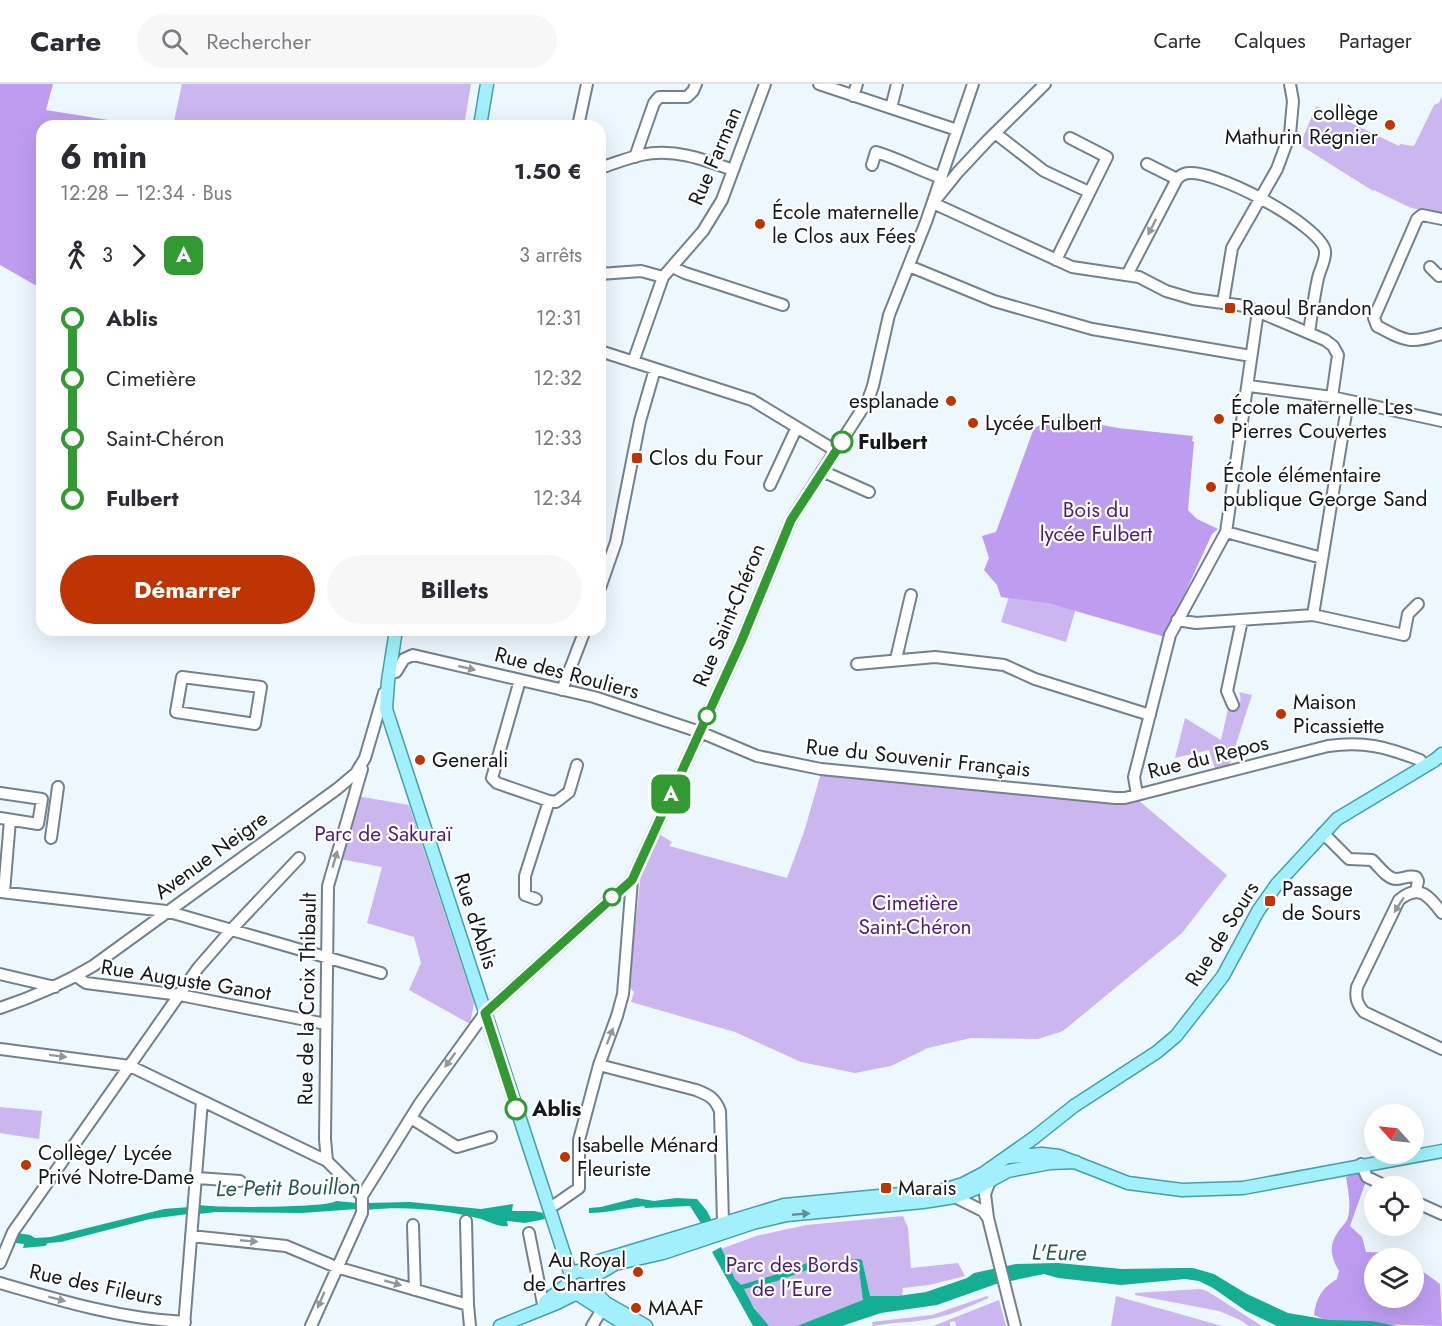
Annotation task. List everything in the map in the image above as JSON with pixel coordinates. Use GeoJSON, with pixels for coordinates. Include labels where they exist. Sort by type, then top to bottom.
{"type":"FeatureCollection","features":[{"type":"Feature","properties":{"kind":"main road"},"geometry":{"type":"LineString","coordinates":[[481,120],[488,84]]}},
{"type":"Feature","properties":{"kind":"main road"},"geometry":{"type":"LineString","coordinates":[[487,120],[494,84]]}},
{"type":"Feature","properties":{"kind":"main road"},"geometry":{"type":"LineString","coordinates":[[392,680],[396,636]]}},
{"type":"Feature","properties":{"kind":"main road"},"geometry":{"type":"LineString","coordinates":[[392,680],[401,636]]}},
{"type":"Feature","properties":{"kind":"main road","name":"Rue d'Ablis"},"geometry":{"type":"LineString","coordinates":[[392,680],[385,710],[583,1279]]}},
{"type":"Feature","properties":{"kind":"main road","name":"Rue d'Ablis"},"geometry":{"type":"LineString","coordinates":[[385,710],[398,725],[417,777],[558,1237],[583,1279]]}},
{"type":"Feature","properties":{"kind":"main road","name":"Rue de Sours"},"geometry":{"type":"LineString","coordinates":[[1008,1171],[1014,1156],[1035,1137],[1074,1106],[1157,1052],[1176,1036],[1223,976],[1258,911],[1277,884],[1337,819],[1436,761]]}},
{"type":"Feature","properties":{"kind":"main road"},"geometry":{"type":"LineString","coordinates":[[1035,1137],[1042,1154]]}},
{"type":"Feature","properties":{"kind":"main road"},"geometry":{"type":"LineString","coordinates":[[499,1326],[543,1304],[583,1279],[615,1264],[663,1253],[753,1223],[787,1215],[923,1202],[980,1192],[987,1177],[1014,1156],[1042,1154],[1059,1156],[1128,1183],[1182,1190],[1242,1188],[1361,1164],[1442,1151]]}},
{"type":"Feature","properties":{"kind":"main road"},"geometry":{"type":"LineString","coordinates":[[499,1326],[557,1303],[599,1261],[670,1241],[723,1222],[784,1205],[943,1190],[1034,1165],[1076,1162]]}},
{"type":"Feature","properties":{"kind":"main road"},"geometry":{"type":"LineString","coordinates":[[583,1279],[602,1311],[627,1326]]}},
{"type":"Feature","properties":{"kind":"main road"},"geometry":{"type":"LineString","coordinates":[[583,1279],[606,1303],[646,1326]]}},
{"type":"Feature","properties":{"kind":"street"},"geometry":{"type":"LineString","coordinates":[[579,120],[587,84]]}},
{"type":"Feature","properties":{"kind":"street"},"geometry":{"type":"LineString","coordinates":[[635,157],[654,103],[659,97],[687,98],[696,84]]}},
{"type":"Feature","properties":{"kind":"street","name":"Rue Farman"},"geometry":{"type":"LineString","coordinates":[[663,277],[703,231],[722,200],[765,84]]}},
{"type":"Feature","properties":{"kind":"street"},"geometry":{"type":"LineString","coordinates":[[819,84],[957,130]]}},
{"type":"Feature","properties":{"kind":"street"},"geometry":{"type":"LineString","coordinates":[[853,96],[857,84]]}},
{"type":"Feature","properties":{"kind":"street"},"geometry":{"type":"LineString","coordinates":[[891,108],[897,84]]}},
{"type":"Feature","properties":{"kind":"street","name":"Rue Saint-Chéron"},"geometry":{"type":"LineString","coordinates":[[632,880],[750,620],[791,520],[868,400],[889,315],[933,202],[973,84]]}},
{"type":"Feature","properties":{"kind":"street"},"geometry":{"type":"LineString","coordinates":[[1046,84],[995,133],[933,202],[1072,267],[1139,277],[1166,291],[1193,299],[1245,306],[1310,332],[1333,346],[1338,355],[1332,398]]}},
{"type":"Feature","properties":{"kind":"street"},"geometry":{"type":"LineString","coordinates":[[1223,303],[1232,248],[1277,169],[1290,134],[1293,101],[1290,84]]}},
{"type":"Feature","properties":{"kind":"street"},"geometry":{"type":"LineString","coordinates":[[995,133],[1044,171],[1089,192]]}},
{"type":"Feature","properties":{"kind":"street"},"geometry":{"type":"LineString","coordinates":[[1056,260],[1107,157],[1070,138]]}},
{"type":"Feature","properties":{"kind":"street"},"geometry":{"type":"LineString","coordinates":[[872,165],[876,152],[904,161],[912,168],[942,176],[958,172]]}},
{"type":"Feature","properties":{"kind":"street"},"geometry":{"type":"LineString","coordinates":[[606,166],[635,157],[669,153],[691,155],[733,170]]}},
{"type":"Feature","properties":{"kind":"street"},"geometry":{"type":"LineString","coordinates":[[1147,164],[1177,179]]}},
{"type":"Feature","properties":{"kind":"street"},"geometry":{"type":"LineString","coordinates":[[1127,275],[1177,179],[1185,174],[1199,174],[1244,188],[1283,212],[1322,243],[1325,251],[1324,260],[1318,276],[1310,332]]}},
{"type":"Feature","properties":{"kind":"street"},"geometry":{"type":"LineString","coordinates":[[1442,219],[1422,215],[1417,219],[1374,318],[1377,326],[1401,339],[1420,341],[1442,334]]}},
{"type":"Feature","properties":{"kind":"street"},"geometry":{"type":"LineString","coordinates":[[909,266],[994,301],[1092,329],[1251,356]]}},
{"type":"Feature","properties":{"kind":"street"},"geometry":{"type":"LineString","coordinates":[[672,267],[783,305]]}},
{"type":"Feature","properties":{"kind":"street"},"geometry":{"type":"LineString","coordinates":[[1430,267],[1439,276],[1442,275]]}},
{"type":"Feature","properties":{"kind":"street"},"geometry":{"type":"LineString","coordinates":[[606,274],[641,271],[663,277],[633,362]]}},
{"type":"Feature","properties":{"kind":"street"},"geometry":{"type":"LineString","coordinates":[[1137,795],[1134,777],[1170,635],[1176,620],[1226,532],[1249,386],[1258,311]]}},
{"type":"Feature","properties":{"kind":"street"},"geometry":{"type":"LineString","coordinates":[[606,353],[752,400],[796,429],[836,451]]}},
{"type":"Feature","properties":{"kind":"street"},"geometry":{"type":"LineString","coordinates":[[606,571],[616,542],[640,421],[655,369]]}},
{"type":"Feature","properties":{"kind":"street"},"geometry":{"type":"LineString","coordinates":[[1249,386],[1332,398],[1442,421]]}},
{"type":"Feature","properties":{"kind":"street"},"geometry":{"type":"LineString","coordinates":[[1313,615],[1348,401]]}},
{"type":"Feature","properties":{"kind":"street"},"geometry":{"type":"LineString","coordinates":[[770,485],[796,429]]}},
{"type":"Feature","properties":{"kind":"street"},"geometry":{"type":"LineString","coordinates":[[822,471],[869,492]]}},
{"type":"Feature","properties":{"kind":"street"},"geometry":{"type":"LineString","coordinates":[[1226,532],[1322,558]]}},
{"type":"Feature","properties":{"kind":"street"},"geometry":{"type":"LineString","coordinates":[[896,659],[911,595]]}},
{"type":"Feature","properties":{"kind":"street"},"geometry":{"type":"LineString","coordinates":[[1176,620],[1196,623],[1313,615],[1404,635],[1408,614],[1418,604]]}},
{"type":"Feature","properties":{"kind":"street"},"geometry":{"type":"LineString","coordinates":[[1233,705],[1227,691],[1242,620]]}},
{"type":"Feature","properties":{"kind":"street"},"geometry":{"type":"LineString","coordinates":[[562,690],[583,636]]}},
{"type":"Feature","properties":{"kind":"street","name":"Rue des Rouliers"},"geometry":{"type":"LineString","coordinates":[[392,680],[404,659],[413,655],[594,697],[700,732]]}},
{"type":"Feature","properties":{"kind":"street"},"geometry":{"type":"LineString","coordinates":[[857,663],[934,657],[1004,665],[1035,679],[1150,715]]}},
{"type":"Feature","properties":{"kind":"street"},"geometry":{"type":"LineString","coordinates":[[182,677],[261,687],[255,724],[176,712],[177,705],[182,677]]}},
{"type":"Feature","properties":{"kind":"street","name":"Avenue Neigre"},"geometry":{"type":"LineString","coordinates":[[0,1008],[28,999],[76,976],[337,789],[356,773],[365,758],[385,710],[392,680]]}},
{"type":"Feature","properties":{"kind":"street"},"geometry":{"type":"LineString","coordinates":[[520,680],[492,778],[497,783],[556,802],[569,792],[576,765]]}},
{"type":"Feature","properties":{"kind":"street","name":"Rue du Souvenir Français"},"geometry":{"type":"LineString","coordinates":[[700,732],[757,756],[821,769],[1115,798],[1137,795]]}},
{"type":"Feature","properties":{"kind":"street","name":"Rue du Repos"},"geometry":{"type":"LineString","coordinates":[[1137,795],[1328,746],[1349,743],[1371,744],[1420,760],[1436,761]]}},
{"type":"Feature","properties":{"kind":"street","name":"Rue de la Croix Thibault"},"geometry":{"type":"LineString","coordinates":[[327,1161],[325,1138],[327,886],[365,758]]}},
{"type":"Feature","properties":{"kind":"street"},"geometry":{"type":"LineString","coordinates":[[51,838],[58,787]]}},
{"type":"Feature","properties":{"kind":"street"},"geometry":{"type":"LineString","coordinates":[[0,793],[42,799],[38,824],[5,819],[8,833],[2,892],[166,911],[381,973]]}},
{"type":"Feature","properties":{"kind":"street"},"geometry":{"type":"LineString","coordinates":[[536,899],[525,895],[525,876],[549,801]]}},
{"type":"Feature","properties":{"kind":"street"},"geometry":{"type":"LineString","coordinates":[[1323,833],[1349,859],[1372,860],[1395,879],[1412,876],[1416,878],[1418,881],[1416,891]]}},
{"type":"Feature","properties":{"kind":"street"},"geometry":{"type":"LineString","coordinates":[[0,1263],[13,1232],[198,968],[299,858]]}},
{"type":"Feature","properties":{"kind":"street"},"geometry":{"type":"LineString","coordinates":[[311,1326],[362,1202],[411,1118],[447,1065],[488,1010],[632,880]]}},
{"type":"Feature","properties":{"kind":"street"},"geometry":{"type":"LineString","coordinates":[[556,1204],[579,1188],[579,1140],[599,1065],[623,994],[632,880]]}},
{"type":"Feature","properties":{"kind":"street"},"geometry":{"type":"LineString","coordinates":[[1442,913],[1425,893],[1416,891],[1399,900],[1357,987],[1356,995],[1358,1004],[1364,1012],[1442,1049]]}},
{"type":"Feature","properties":{"kind":"street"},"geometry":{"type":"LineString","coordinates":[[0,974],[56,987]]}},
{"type":"Feature","properties":{"kind":"street","name":"Rue Auguste Ganot"},"geometry":{"type":"LineString","coordinates":[[76,976],[86,983],[180,995],[326,1024]]}},
{"type":"Feature","properties":{"kind":"street"},"geometry":{"type":"LineString","coordinates":[[0,1049],[130,1066],[327,1161],[362,1202]]}},
{"type":"Feature","properties":{"kind":"street"},"geometry":{"type":"LineString","coordinates":[[599,1065],[708,1094],[715,1100],[720,1111],[723,1222]]}},
{"type":"Feature","properties":{"kind":"street"},"geometry":{"type":"LineString","coordinates":[[185,1324],[202,1101]]}},
{"type":"Feature","properties":{"kind":"street"},"geometry":{"type":"LineString","coordinates":[[411,1118],[457,1147],[491,1137]]}},
{"type":"Feature","properties":{"kind":"street"},"geometry":{"type":"LineString","coordinates":[[1361,1164],[1367,1176]]}},
{"type":"Feature","properties":{"kind":"street"},"geometry":{"type":"LineString","coordinates":[[197,1178],[240,1181]]}},
{"type":"Feature","properties":{"kind":"street"},"geometry":{"type":"LineString","coordinates":[[963,1184],[980,1192],[1015,1326]]}},
{"type":"Feature","properties":{"kind":"street"},"geometry":{"type":"LineString","coordinates":[[955,1197],[986,1214]]}},
{"type":"Feature","properties":{"kind":"street"},"geometry":{"type":"LineString","coordinates":[[1424,1206],[1442,1214]]}},
{"type":"Feature","properties":{"kind":"street"},"geometry":{"type":"LineString","coordinates":[[466,1221],[470,1326]]}},
{"type":"Feature","properties":{"kind":"street"},"geometry":{"type":"LineString","coordinates":[[413,1226],[415,1290]]}},
{"type":"Feature","properties":{"kind":"street"},"geometry":{"type":"LineString","coordinates":[[529,1233],[543,1304]]}},
{"type":"Feature","properties":{"kind":"street"},"geometry":{"type":"LineString","coordinates":[[191,1236],[291,1248],[336,1267],[468,1305]]}},
{"type":"Feature","properties":{"kind":"street","name":"Rue des Fileurs"},"geometry":{"type":"LineString","coordinates":[[0,1283],[104,1311],[185,1324]]}},
{"type":"Feature","properties":{"kind":"street"},"geometry":{"type":"LineString","coordinates":[[592,1326],[602,1311]]}},
{"type":"Feature","properties":{"kind":"green space"},"geometry":{"type":"Polygon","coordinates":[[[0,84],[53,84],[46,110],[108,120],[36,120],[36,286],[0,265],[0,84]]]}},
{"type":"Feature","properties":{"kind":"green space"},"geometry":{"type":"Polygon","coordinates":[[[182,84],[471,84],[465,120],[174,120],[182,84]]]}},
{"type":"Feature","properties":{"kind":"green space"},"geometry":{"type":"Polygon","coordinates":[[[1442,96],[1442,214],[1411,208],[1373,191],[1300,145],[1316,106],[1399,146],[1400,144],[1414,146],[1434,105],[1439,103],[1442,96]]]}},
{"type":"Feature","properties":{"kind":"green space","name":"Bois du lycée Fulbert"},"geometry":{"type":"Polygon","coordinates":[[[1059,417],[1118,428],[1193,436],[1188,510],[1197,519],[1218,529],[1212,534],[1165,637],[1048,603],[1001,597],[997,585],[984,570],[989,558],[982,536],[996,532],[1034,428],[1043,424],[1045,419],[1052,420],[1059,417]]]}},
{"type":"Feature","properties":{"kind":"green space"},"geometry":{"type":"Polygon","coordinates":[[[1011,590],[1076,608],[1066,642],[1001,622],[1011,590]]]}},
{"type":"Feature","properties":{"kind":"green space"},"geometry":{"type":"Polygon","coordinates":[[[1239,692],[1252,695],[1229,766],[1215,769],[1209,750],[1175,758],[1185,718],[1221,740],[1228,709],[1233,710],[1240,702],[1239,692]]]}},
{"type":"Feature","properties":{"kind":"green space","name":"Cimetière Saint-Chéron"},"geometry":{"type":"Polygon","coordinates":[[[821,773],[1122,802],[1138,800],[1227,875],[1182,933],[1063,1031],[1038,1039],[971,1038],[928,1048],[891,1066],[855,1073],[801,1062],[735,1032],[631,1002],[634,992],[629,987],[641,872],[659,834],[672,842],[669,846],[787,878],[804,832],[821,773]]]}},
{"type":"Feature","properties":{"kind":"green space","name":"Parc de Sakuraï"},"geometry":{"type":"Polygon","coordinates":[[[357,796],[409,805],[474,1003],[470,1024],[409,990],[421,963],[414,937],[367,923],[382,867],[340,859],[357,796]]]}},
{"type":"Feature","properties":{"kind":"green space"},"geometry":{"type":"Polygon","coordinates":[[[0,1107],[42,1111],[39,1139],[0,1133],[0,1107]]]}},
{"type":"Feature","properties":{"kind":"green space"},"geometry":{"type":"Polygon","coordinates":[[[1357,1173],[1364,1179],[1364,1187],[1350,1226],[1362,1237],[1365,1248],[1364,1308],[1424,1308],[1424,1272],[1440,1284],[1442,1326],[1332,1323],[1314,1315],[1316,1303],[1321,1294],[1337,1279],[1339,1271],[1334,1261],[1332,1247],[1335,1237],[1346,1222],[1349,1210],[1346,1177],[1357,1173]]]}},
{"type":"Feature","properties":{"kind":"green space","name":"Parc des Bords de l'Eure"},"geometry":{"type":"Polygon","coordinates":[[[903,1216],[908,1228],[911,1268],[958,1263],[965,1276],[929,1285],[903,1288],[902,1296],[862,1301],[797,1326],[769,1326],[765,1323],[735,1279],[721,1249],[756,1236],[806,1225],[903,1216]]]}},
{"type":"Feature","properties":{"kind":"green space"},"geometry":{"type":"Polygon","coordinates":[[[1200,1289],[1207,1291],[1262,1326],[1249,1326],[1219,1311],[1135,1295],[1135,1293],[1200,1289]]]}},
{"type":"Feature","properties":{"kind":"green space"},"geometry":{"type":"Polygon","coordinates":[[[987,1296],[989,1298],[937,1318],[873,1326],[872,1322],[932,1315],[987,1296]]]}},
{"type":"Feature","properties":{"kind":"green space"},"geometry":{"type":"Polygon","coordinates":[[[1116,1296],[1222,1326],[1111,1326],[1116,1296]]]}},
{"type":"Feature","properties":{"kind":"green space"},"geometry":{"type":"Polygon","coordinates":[[[999,1300],[1006,1326],[956,1326],[955,1321],[950,1322],[950,1326],[933,1326],[999,1300]]]}},
{"type":"Feature","properties":{"kind":"shaded area"},"geometry":{"type":"Polygon","coordinates":[[[636,1198],[654,1201],[676,1198],[697,1199],[712,1221],[702,1225],[690,1206],[645,1208],[644,1206],[589,1213],[589,1208],[636,1198]]]}},
{"type":"Feature","properties":{"kind":"shaded area"},"geometry":{"type":"Polygon","coordinates":[[[336,1201],[357,1203],[357,1209],[302,1213],[216,1212],[198,1214],[200,1205],[293,1206],[336,1201]]]}},
{"type":"Feature","properties":{"kind":"shaded area"},"geometry":{"type":"Polygon","coordinates":[[[410,1202],[481,1209],[513,1204],[512,1211],[543,1213],[545,1219],[525,1223],[507,1221],[508,1226],[504,1226],[436,1210],[394,1208],[366,1210],[366,1203],[410,1202]]]}},
{"type":"Feature","properties":{"kind":"shaded area"},"geometry":{"type":"Polygon","coordinates":[[[189,1207],[188,1214],[150,1219],[61,1242],[48,1243],[45,1246],[23,1248],[24,1244],[15,1243],[15,1247],[9,1246],[17,1233],[35,1238],[51,1237],[164,1209],[189,1207]]]}},
{"type":"Feature","properties":{"kind":"shaded area"},"geometry":{"type":"Polygon","coordinates":[[[721,1247],[735,1279],[741,1285],[807,1263],[859,1259],[862,1260],[870,1296],[898,1296],[926,1292],[967,1278],[974,1273],[1016,1264],[1058,1263],[1122,1269],[1193,1268],[1214,1274],[1247,1294],[1288,1313],[1329,1320],[1372,1321],[1397,1326],[1277,1326],[1246,1311],[1199,1281],[1185,1279],[1121,1285],[1058,1278],[1044,1274],[996,1284],[937,1305],[881,1313],[842,1326],[797,1326],[863,1300],[859,1270],[855,1264],[810,1269],[777,1281],[744,1289],[754,1308],[769,1326],[753,1326],[712,1252],[721,1247]]]}},
{"type":"Feature","properties":{"kind":"bus line","name":"A"},"geometry":{"type":"LineString","coordinates":[[516,1109],[485,1013],[632,880],[741,642],[791,520],[842,442]]}},
{"type":"Feature","properties":{"kind":"place","name":"collège Mathurin Régnier"},"geometry":{"type":"Point","coordinates":[1390,125]}},
{"type":"Feature","properties":{"kind":"place","name":"École maternelle le Clos aux Fées"},"geometry":{"type":"Point","coordinates":[760,224]}},
{"type":"Feature","properties":{"kind":"place","name":"Raoul Brandon"},"geometry":{"type":"Point","coordinates":[1230,308]}},
{"type":"Feature","properties":{"kind":"place","name":"esplanade"},"geometry":{"type":"Point","coordinates":[951,401]}},
{"type":"Feature","properties":{"kind":"place","name":"École maternelle Les Pierres Couvertes"},"geometry":{"type":"Point","coordinates":[1219,419]}},
{"type":"Feature","properties":{"kind":"place","name":"Lycée Fulbert"},"geometry":{"type":"Point","coordinates":[973,423]}},
{"type":"Feature","properties":{"kind":"place","name":"Fulbert"},"geometry":{"type":"Point","coordinates":[842,442]}},
{"type":"Feature","properties":{"kind":"place","name":"Clos du Four"},"geometry":{"type":"Point","coordinates":[637,458]}},
{"type":"Feature","properties":{"kind":"place","name":"École élémentaire publique George Sand"},"geometry":{"type":"Point","coordinates":[1211,487]}},
{"type":"Feature","properties":{"kind":"place","name":"Maison Picassiette"},"geometry":{"type":"Point","coordinates":[1281,714]}},
{"type":"Feature","properties":{"kind":"place","name":"Generali"},"geometry":{"type":"Point","coordinates":[420,760]}},
{"type":"Feature","properties":{"kind":"place","name":"Passage de Sours"},"geometry":{"type":"Point","coordinates":[1270,901]}},
{"type":"Feature","properties":{"kind":"place","name":"Ablis"},"geometry":{"type":"Point","coordinates":[516,1109]}},
{"type":"Feature","properties":{"kind":"place","name":"Isabelle Ménard Fleuriste"},"geometry":{"type":"Point","coordinates":[565,1157]}},
{"type":"Feature","properties":{"kind":"place","name":"Collège/ Lycée Privé Notre-Dame"},"geometry":{"type":"Point","coordinates":[26,1165]}},
{"type":"Feature","properties":{"kind":"place","name":"Marais"},"geometry":{"type":"Point","coordinates":[886,1188]}},
{"type":"Feature","properties":{"kind":"place","name":"Au Royal de Chartres"},"geometry":{"type":"Point","coordinates":[638,1272]}},
{"type":"Feature","properties":{"kind":"place","name":"MAAF"},"geometry":{"type":"Point","coordinates":[636,1308]}},
{"type":"Feature","properties":{"kind":"water label","name":"Le Petit Bouillon"},"geometry":{"type":"Point","coordinates":[288,1187]}},
{"type":"Feature","properties":{"kind":"water label","name":"L'Eure"},"geometry":{"type":"Point","coordinates":[1059,1252]}}]}
